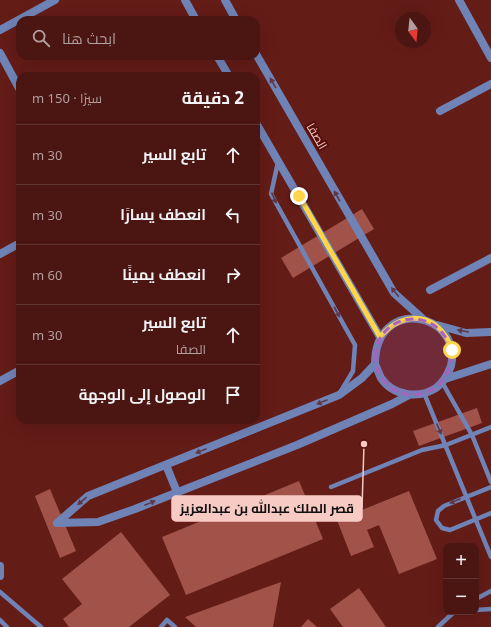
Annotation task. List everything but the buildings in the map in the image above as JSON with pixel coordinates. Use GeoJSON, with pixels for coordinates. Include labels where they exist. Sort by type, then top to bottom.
{"type":"FeatureCollection","features":[{"type":"Feature","properties":{"kind":"street"},"geometry":{"type":"LineString","coordinates":[[26,16],[55,0]]}},
{"type":"Feature","properties":{"kind":"street"},"geometry":{"type":"LineString","coordinates":[[185,0],[194,16]]}},
{"type":"Feature","properties":{"kind":"street"},"geometry":{"type":"LineString","coordinates":[[225,0],[234,16]]}},
{"type":"Feature","properties":{"kind":"street"},"geometry":{"type":"LineString","coordinates":[[459,0],[491,58]]}},
{"type":"Feature","properties":{"kind":"street"},"geometry":{"type":"LineString","coordinates":[[0,30],[16,21]]}},
{"type":"Feature","properties":{"kind":"street"},"geometry":{"type":"LineString","coordinates":[[0,53],[16,83]]}},
{"type":"Feature","properties":{"kind":"street"},"geometry":{"type":"LineString","coordinates":[[219,60],[227,72]]}},
{"type":"Feature","properties":{"kind":"street","name":"الصفا"},"geometry":{"type":"LineString","coordinates":[[259,60],[356,230],[394,293],[423,319]]}},
{"type":"Feature","properties":{"kind":"street"},"geometry":{"type":"LineString","coordinates":[[440,112],[491,84]]}},
{"type":"Feature","properties":{"kind":"street"},"geometry":{"type":"LineString","coordinates":[[260,130],[380,337]]}},
{"type":"Feature","properties":{"kind":"street"},"geometry":{"type":"LineString","coordinates":[[0,254],[16,245]]}},
{"type":"Feature","properties":{"kind":"street"},"geometry":{"type":"LineString","coordinates":[[430,290],[491,258]]}},
{"type":"Feature","properties":{"kind":"street"},"geometry":{"type":"LineString","coordinates":[[436,325],[449,340],[452,350],[452,360],[443,380],[437,387],[424,394],[409,395],[394,390],[382,379],[376,364],[375,350],[380,337],[388,327],[399,321],[410,318],[423,319],[436,325],[466,333],[491,332]]}},
{"type":"Feature","properties":{"kind":"street"},"geometry":{"type":"LineString","coordinates":[[376,364],[362,378],[339,395],[88,496],[57,523],[98,522],[296,445],[392,404],[409,395]]}},
{"type":"Feature","properties":{"kind":"street"},"geometry":{"type":"LineString","coordinates":[[443,380],[491,364]]}},
{"type":"Feature","properties":{"kind":"street"},"geometry":{"type":"LineString","coordinates":[[0,381],[16,372]]}},
{"type":"Feature","properties":{"kind":"street"},"geometry":{"type":"LineString","coordinates":[[166,464],[177,492]]}},
{"type":"Feature","properties":{"kind":"street"},"geometry":{"type":"LineString","coordinates":[[0,566],[0,576]]}},
{"type":"Feature","properties":{"kind":"lane"},"geometry":{"type":"LineString","coordinates":[[278,161],[271,194],[355,345],[353,371],[339,395]]}},
{"type":"Feature","properties":{"kind":"lane"},"geometry":{"type":"LineString","coordinates":[[443,380],[472,435],[491,482]]}},
{"type":"Feature","properties":{"kind":"lane"},"geometry":{"type":"LineString","coordinates":[[424,394],[491,557]]}},
{"type":"Feature","properties":{"kind":"lane"},"geometry":{"type":"LineString","coordinates":[[331,487],[422,450],[446,445],[491,427]]}},
{"type":"Feature","properties":{"kind":"lane"},"geometry":{"type":"LineString","coordinates":[[491,487],[441,508],[436,520],[442,528],[450,530],[491,513]]}},
{"type":"Feature","properties":{"kind":"lane"},"geometry":{"type":"LineString","coordinates":[[479,597],[491,591]]}},
{"type":"Feature","properties":{"kind":"lane"},"geometry":{"type":"LineString","coordinates":[[0,592],[41,627]]}},
{"type":"Feature","properties":{"kind":"lane"},"geometry":{"type":"LineString","coordinates":[[479,610],[491,609]]}},
{"type":"Feature","properties":{"kind":"lane"},"geometry":{"type":"LineString","coordinates":[[438,627],[451,615]]}},
{"type":"Feature","properties":{"kind":"lane"},"geometry":{"type":"LineString","coordinates":[[0,620],[7,627]]}},
{"type":"Feature","properties":{"kind":"lane"},"geometry":{"type":"LineString","coordinates":[[161,627],[167,620],[175,627]]}},
{"type":"Feature","properties":{"kind":"highlighted area"},"geometry":{"type":"Polygon","coordinates":[[[411,318],[423,319],[443,332],[449,340],[452,360],[445,379],[437,387],[424,393],[409,395],[394,390],[382,379],[375,364],[375,350],[388,327],[411,318]]]}},
{"type":"Feature","properties":{"kind":"place","name":"قصر الملك عبدالله بن عبدالعزيز"},"geometry":{"type":"Point","coordinates":[364,444]}},
{"type":"Feature","properties":{"kind":"route"},"geometry":{"type":"LineString","coordinates":[[299,196],[380,337],[388,327],[399,321],[410,318],[423,319],[436,325],[443,332],[449,340],[452,350]]}}]}
